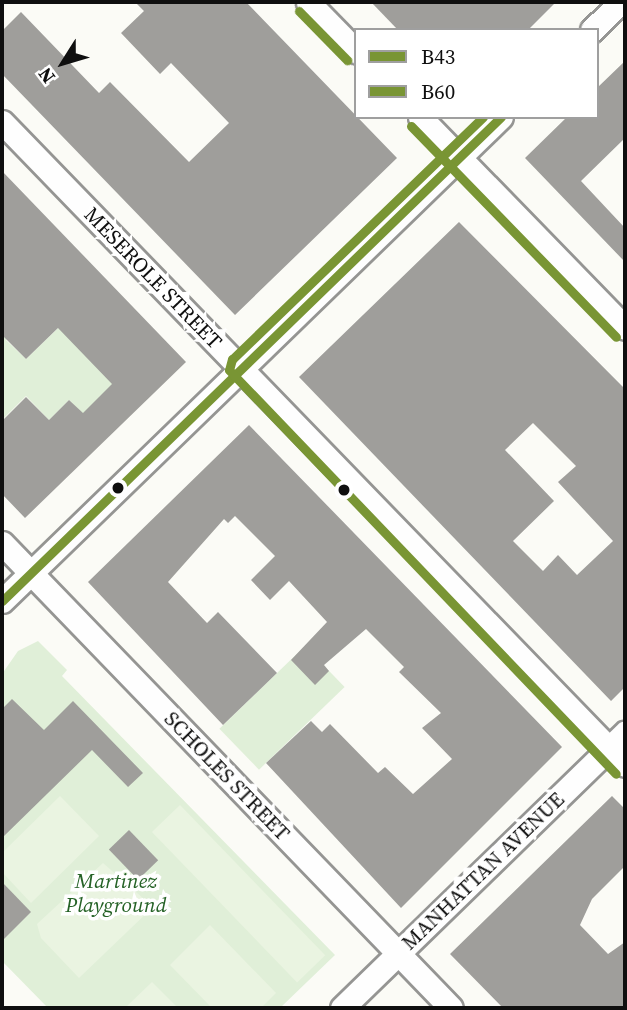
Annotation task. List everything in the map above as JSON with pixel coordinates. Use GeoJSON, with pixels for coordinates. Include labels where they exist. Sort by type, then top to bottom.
{"type":"FeatureCollection","features":[{"type":"Feature","properties":{"kind":"street"},"geometry":{"type":"LineString","coordinates":[[308,2],[354,49]]}},
{"type":"Feature","properties":{"kind":"street"},"geometry":{"type":"LineString","coordinates":[[594,28],[621,2]]}},
{"type":"Feature","properties":{"kind":"street"},"geometry":{"type":"LineString","coordinates":[[422,119],[625,328]]}},
{"type":"Feature","properties":{"kind":"street"},"geometry":{"type":"LineString","coordinates":[[2,601],[499,119]]}},
{"type":"Feature","properties":{"kind":"street","name":"MESEROLE STREET"},"geometry":{"type":"LineString","coordinates":[[2,122],[241,368],[617,741],[625,765]]}},
{"type":"Feature","properties":{"kind":"street","name":"SCHOLES STREET"},"geometry":{"type":"LineString","coordinates":[[2,543],[451,1008]]}},
{"type":"Feature","properties":{"kind":"street","name":"MANHATTAN AVENUE"},"geometry":{"type":"LineString","coordinates":[[342,1008],[617,741]]}},
{"type":"Feature","properties":{"kind":"green space"},"geometry":{"type":"Polygon","coordinates":[[[77,310],[127,379],[100,396],[87,418],[69,400],[49,420],[26,396],[2,420],[2,316],[16,330],[6,340],[26,359],[77,310]]]}},
{"type":"Feature","properties":{"kind":"green space","name":"Martinez Playground"},"geometry":{"type":"Polygon","coordinates":[[[38,641],[67,670],[62,676],[335,955],[280,1008],[48,1008],[2,961],[2,674],[18,651],[38,641]]]}},
{"type":"Feature","properties":{"kind":"green space"},"geometry":{"type":"Polygon","coordinates":[[[305,646],[345,687],[259,770],[219,729],[305,646]]]}},
{"type":"Feature","properties":{"kind":"green space"},"geometry":{"type":"Polygon","coordinates":[[[60,796],[99,836],[31,903],[2,872],[2,853],[60,796]]]}},
{"type":"Feature","properties":{"kind":"green space"},"geometry":{"type":"Polygon","coordinates":[[[180,805],[325,955],[297,982],[152,832],[180,805]]]}},
{"type":"Feature","properties":{"kind":"green space"},"geometry":{"type":"Polygon","coordinates":[[[103,863],[153,907],[79,978],[41,938],[37,924],[103,863]]]}},
{"type":"Feature","properties":{"kind":"green space"},"geometry":{"type":"Polygon","coordinates":[[[210,925],[276,993],[261,1008],[212,1008],[170,965],[210,925]]]}},
{"type":"Feature","properties":{"kind":"green space"},"geometry":{"type":"Polygon","coordinates":[[[152,982],[178,1008],[125,1008],[152,982]]]}},
{"type":"Feature","properties":{"kind":"building"},"geometry":{"type":"Polygon","coordinates":[[[135,2],[246,2],[354,114],[354,119],[359,119],[397,158],[235,315],[2,74],[2,31],[21,12],[99,93],[110,82],[189,162],[229,123],[171,63],[160,74],[121,33],[144,11],[135,2]]]}},
{"type":"Feature","properties":{"kind":"building"},"geometry":{"type":"Polygon","coordinates":[[[371,2],[556,2],[530,28],[396,28],[371,2]]]}},
{"type":"Feature","properties":{"kind":"building"},"geometry":{"type":"Polygon","coordinates":[[[625,61],[625,138],[581,181],[625,228],[625,262],[525,158],[565,119],[599,119],[599,86],[625,61]]]}},
{"type":"Feature","properties":{"kind":"building"},"geometry":{"type":"Polygon","coordinates":[[[2,171],[186,362],[25,518],[2,494],[2,421],[26,397],[49,420],[69,400],[83,413],[112,384],[58,328],[26,359],[2,335],[2,171]]]}},
{"type":"Feature","properties":{"kind":"building"},"geometry":{"type":"Polygon","coordinates":[[[459,222],[625,389],[625,687],[611,701],[299,377],[459,222]],[[533,423],[505,450],[554,501],[513,541],[543,571],[558,555],[577,575],[613,541],[558,482],[576,466],[533,423]]]}},
{"type":"Feature","properties":{"kind":"building"},"geometry":{"type":"Polygon","coordinates":[[[249,425],[562,747],[401,908],[266,763],[311,721],[322,732],[330,724],[378,773],[385,767],[413,794],[452,759],[422,728],[441,713],[399,672],[404,667],[366,629],[324,665],[329,671],[315,685],[291,660],[327,622],[289,581],[270,600],[251,580],[275,556],[235,516],[228,523],[224,519],[168,582],[207,623],[218,612],[277,673],[223,725],[88,582],[249,425]]]}},
{"type":"Feature","properties":{"kind":"building"},"geometry":{"type":"Polygon","coordinates":[[[12,699],[44,730],[73,701],[143,773],[128,787],[92,750],[2,838],[2,709],[12,699]]]}},
{"type":"Feature","properties":{"kind":"building"},"geometry":{"type":"Polygon","coordinates":[[[612,796],[625,809],[625,866],[592,899],[580,925],[608,954],[625,942],[625,1008],[503,1008],[450,954],[612,796]]]}},
{"type":"Feature","properties":{"kind":"building"},"geometry":{"type":"Polygon","coordinates":[[[129,830],[158,860],[138,880],[109,849],[129,830]]]}},
{"type":"Feature","properties":{"kind":"building"},"geometry":{"type":"Polygon","coordinates":[[[2,882],[31,912],[2,941],[2,882]]]}},
{"type":"Feature","properties":{"kind":"transit line","name":"B60"},"geometry":{"type":"LineString","coordinates":[[299,11],[347,60]]}},
{"type":"Feature","properties":{"kind":"transit line","name":"B60"},"geometry":{"type":"LineString","coordinates":[[481,119],[232,359],[229,370],[616,774]]}},
{"type":"Feature","properties":{"kind":"transit line","name":"B43"},"geometry":{"type":"LineString","coordinates":[[2,601],[499,119]]}},
{"type":"Feature","properties":{"kind":"transit line","name":"B60"},"geometry":{"type":"LineString","coordinates":[[411,126],[616,337]]}}]}
